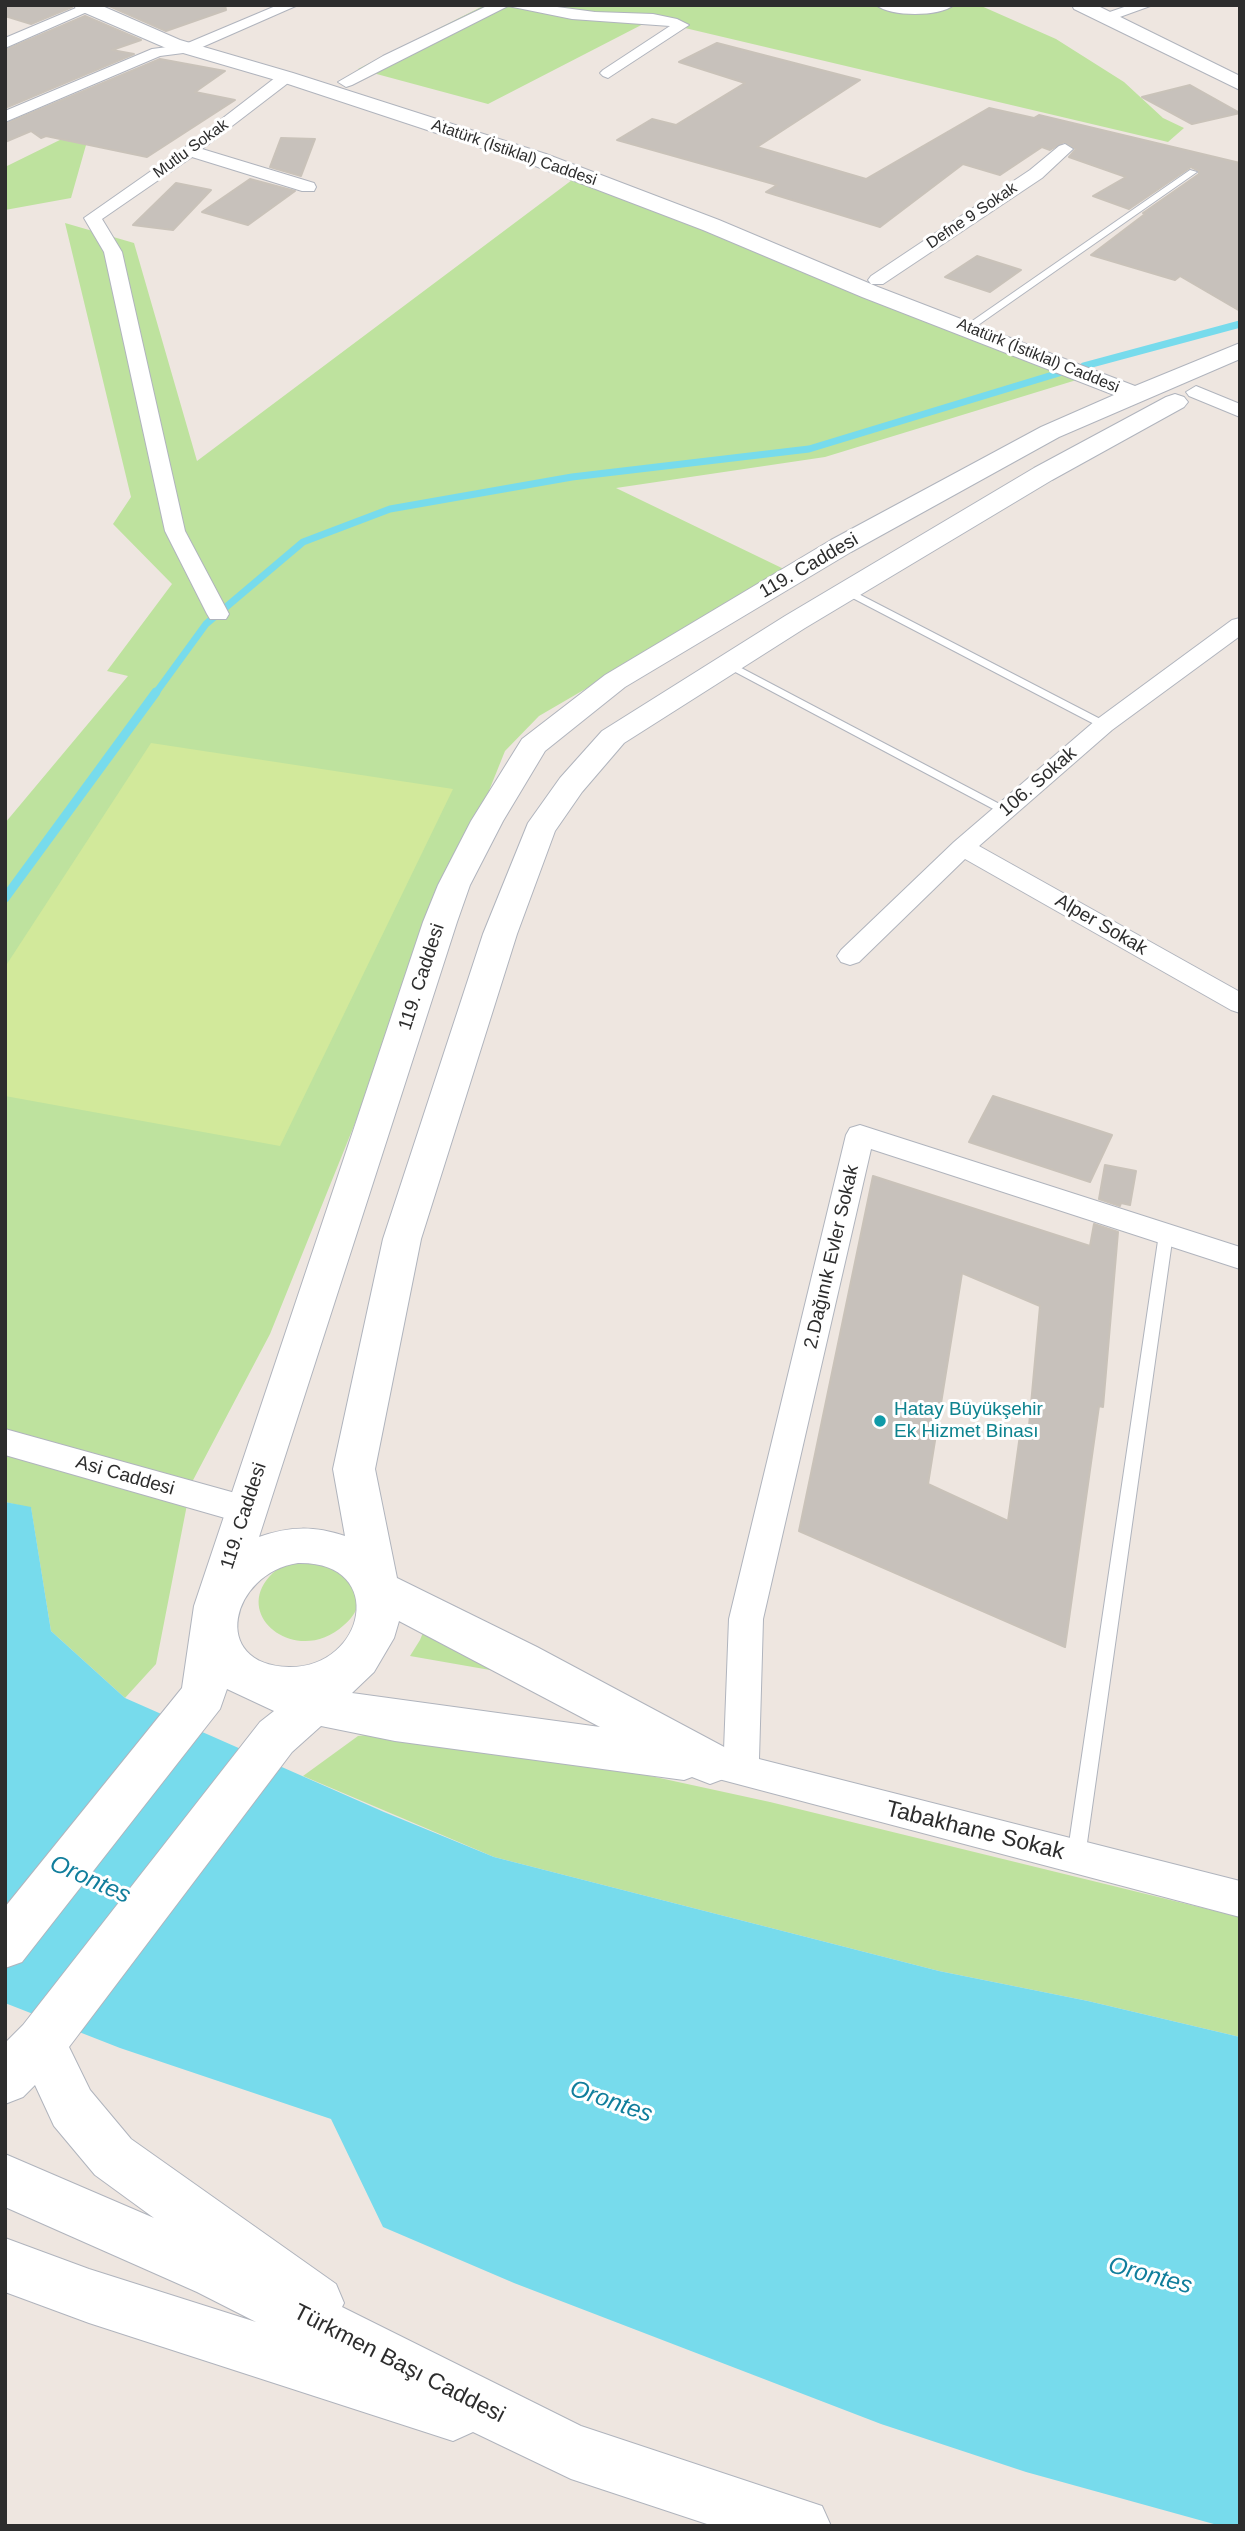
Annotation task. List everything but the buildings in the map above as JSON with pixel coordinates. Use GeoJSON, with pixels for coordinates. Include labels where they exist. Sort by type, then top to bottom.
{"type":"FeatureCollection","features":[{"type":"Feature","properties":{"kind":"street"},"geometry":{"type":"LineString","coordinates":[[218,27],[257,5]]}},
{"type":"Feature","properties":{"kind":"street"},"geometry":{"type":"LineString","coordinates":[[218,27],[291,5]]}},
{"type":"Feature","properties":{"kind":"street"},"geometry":{"type":"LineString","coordinates":[[346,82],[501,5]]}},
{"type":"Feature","properties":{"kind":"street"},"geometry":{"type":"LineString","coordinates":[[514,5],[583,15],[663,18],[682,25],[608,73]]}},
{"type":"Feature","properties":{"kind":"street"},"geometry":{"type":"LineString","coordinates":[[883,5],[924,11],[947,5]]}},
{"type":"Feature","properties":{"kind":"street"},"geometry":{"type":"LineString","coordinates":[[1081,5],[1240,84]]}},
{"type":"Feature","properties":{"kind":"street"},"geometry":{"type":"LineString","coordinates":[[1106,18],[1146,5]]}},
{"type":"Feature","properties":{"kind":"street"},"geometry":{"type":"LineString","coordinates":[[5,44],[94,6]]}},
{"type":"Feature","properties":{"kind":"street","name":"Atatürk (İstiklal) Caddesi"},"geometry":{"type":"LineString","coordinates":[[94,6],[186,33],[286,77],[538,159],[711,225],[870,292],[1136,395]]}},
{"type":"Feature","properties":{"kind":"street","name":"Atatürk (İstiklal) Caddesi"},"geometry":{"type":"LineString","coordinates":[[94,6],[159,45],[186,33],[218,27],[346,82],[468,121],[637,182],[860,270],[940,318]]}},
{"type":"Feature","properties":{"kind":"street"},"geometry":{"type":"LineString","coordinates":[[5,117],[159,45]]}},
{"type":"Feature","properties":{"kind":"street","name":"Mutlu Sokak"},"geometry":{"type":"LineString","coordinates":[[218,614],[175,531],[113,252],[93,218],[190,151],[286,77]]}},
{"type":"Feature","properties":{"kind":"street","name":"Defne 9 Sokak"},"geometry":{"type":"LineString","coordinates":[[877,280],[1036,174],[1065,149]]}},
{"type":"Feature","properties":{"kind":"street"},"geometry":{"type":"LineString","coordinates":[[190,151],[308,187]]}},
{"type":"Feature","properties":{"kind":"street","name":"119. Caddesi"},"geometry":{"type":"LineString","coordinates":[[5,1945],[204,1695],[216,1606],[440,922],[454,885],[487,821],[533,745],[615,681],[841,546],[1050,432],[1240,350]]}},
{"type":"Feature","properties":{"kind":"street","name":"119. Caddesi"},"geometry":{"type":"LineString","coordinates":[[377,1589],[354,1469],[402,1239],[515,895],[539,830],[571,785],[613,737],[847,591],[1043,474],[1196,392],[1240,379]]}},
{"type":"Feature","properties":{"kind":"street"},"geometry":{"type":"LineString","coordinates":[[1196,392],[1240,411]]}},
{"type":"Feature","properties":{"kind":"street","name":"106. Sokak"},"geometry":{"type":"LineString","coordinates":[[850,956],[963,846],[1104,725],[1240,625]]}},
{"type":"Feature","properties":{"kind":"street","name":"Alper Sokak"},"geometry":{"type":"LineString","coordinates":[[963,846],[1240,1004]]}},
{"type":"Feature","properties":{"kind":"street","name":"2.Dağınık Evler Sokak"},"geometry":{"type":"LineString","coordinates":[[725,1767],[746,1619],[860,1135],[1240,1258]]}},
{"type":"Feature","properties":{"kind":"street","name":"Asi Caddesi"},"geometry":{"type":"LineString","coordinates":[[5,1442],[246,1510]]}},
{"type":"Feature","properties":{"kind":"street"},"geometry":{"type":"LineString","coordinates":[[5,2079],[41,2043],[276,1737],[317,1704],[362,1657],[376,1635],[381,1611],[377,1589],[365,1569],[346,1554],[322,1546],[295,1545],[268,1552],[244,1565],[226,1584],[216,1606],[214,1630],[221,1653],[237,1671],[259,1684],[317,1704],[409,1722],[725,1767]]}},
{"type":"Feature","properties":{"kind":"street"},"geometry":{"type":"LineString","coordinates":[[377,1589],[725,1767]]}},
{"type":"Feature","properties":{"kind":"street"},"geometry":{"type":"LineString","coordinates":[[259,1684],[286,1688],[314,1685],[340,1674],[362,1657]]}},
{"type":"Feature","properties":{"kind":"street","name":"Tabakhane Sokak"},"geometry":{"type":"LineString","coordinates":[[725,1767],[1240,1899]]}},
{"type":"Feature","properties":{"kind":"street"},"geometry":{"type":"LineString","coordinates":[[41,2043],[72,2108],[113,2157],[410,2370]]}},
{"type":"Feature","properties":{"kind":"street","name":"Türkmen Başı Caddesi"},"geometry":{"type":"LineString","coordinates":[[5,2180],[216,2273],[571,2451],[802,2526]]}},
{"type":"Feature","properties":{"kind":"street"},"geometry":{"type":"LineString","coordinates":[[5,2265],[89,2296],[571,2451]]}},
{"type":"Feature","properties":{"kind":"lane"},"geometry":{"type":"LineString","coordinates":[[968,328],[1193,172]]}},
{"type":"Feature","properties":{"kind":"lane"},"geometry":{"type":"LineString","coordinates":[[847,591],[1104,725]]}},
{"type":"Feature","properties":{"kind":"lane"},"geometry":{"type":"LineString","coordinates":[[728,664],[1005,811]]}},
{"type":"Feature","properties":{"kind":"lane"},"geometry":{"type":"LineString","coordinates":[[1076,1857],[1166,1234]]}},
{"type":"Feature","properties":{"kind":"green space"},"geometry":{"type":"Polygon","coordinates":[[[485,5],[979,5],[1056,39],[1124,82],[1163,118],[1184,128],[1168,142],[651,20],[488,104],[358,69],[485,5]]]}},
{"type":"Feature","properties":{"kind":"green space"},"geometry":{"type":"Polygon","coordinates":[[[74,133],[88,138],[71,198],[5,210],[5,167],[74,133]]]}},
{"type":"Feature","properties":{"kind":"green space"},"geometry":{"type":"Polygon","coordinates":[[[580,174],[1083,378],[825,457],[616,488],[788,571],[539,716],[505,751],[270,1334],[191,1484],[156,1664],[125,1698],[51,1631],[31,1508],[5,1502],[5,823],[128,676],[107,671],[172,584],[113,524],[131,497],[65,223],[134,243],[197,461],[580,174]]]}},
{"type":"Feature","properties":{"kind":"green space"},"geometry":{"type":"Polygon","coordinates":[[[151,743],[453,789],[280,1146],[5,1096],[5,967],[151,743]]]}},
{"type":"Feature","properties":{"kind":"green space"},"geometry":{"type":"Polygon","coordinates":[[[297,1557],[355,1576],[358,1603],[355,1613],[344,1625],[323,1638],[302,1641],[283,1636],[268,1625],[260,1610],[260,1592],[272,1574],[297,1557]]]}},
{"type":"Feature","properties":{"kind":"green space"},"geometry":{"type":"Polygon","coordinates":[[[430,1615],[570,1684],[410,1656],[430,1615]]]}},
{"type":"Feature","properties":{"kind":"green space"},"geometry":{"type":"Polygon","coordinates":[[[413,1729],[485,1740],[770,1802],[1240,1917],[1240,2037],[1088,2001],[939,1971],[494,1857],[303,1776],[358,1736],[413,1729]]]}},
{"type":"Feature","properties":{"kind":"water","name":"Orontes"},"geometry":{"type":"Polygon","coordinates":[[[5,1502],[31,1507],[51,1631],[125,1698],[384,1812],[494,1857],[939,1971],[1088,2001],[1240,2037],[1240,2526],[1221,2526],[1026,2472],[881,2424],[514,2283],[383,2227],[331,2119],[120,2048],[5,2003],[5,1502]]]}},
{"type":"Feature","properties":{"kind":"waterway"},"geometry":{"type":"LineString","coordinates":[[1084,366],[1240,324]]}},
{"type":"Feature","properties":{"kind":"waterway"},"geometry":{"type":"LineString","coordinates":[[155,694],[206,624],[303,542],[390,509],[572,477],[809,449],[1059,373]]}},
{"type":"Feature","properties":{"kind":"waterway"},"geometry":{"type":"LineString","coordinates":[[5,898],[156,692]]}},
{"type":"Feature","properties":{"kind":"place","name":"Hatay Büyükşehir Ek Hizmet Binası"},"geometry":{"type":"Point","coordinates":[880,1421]}}]}
